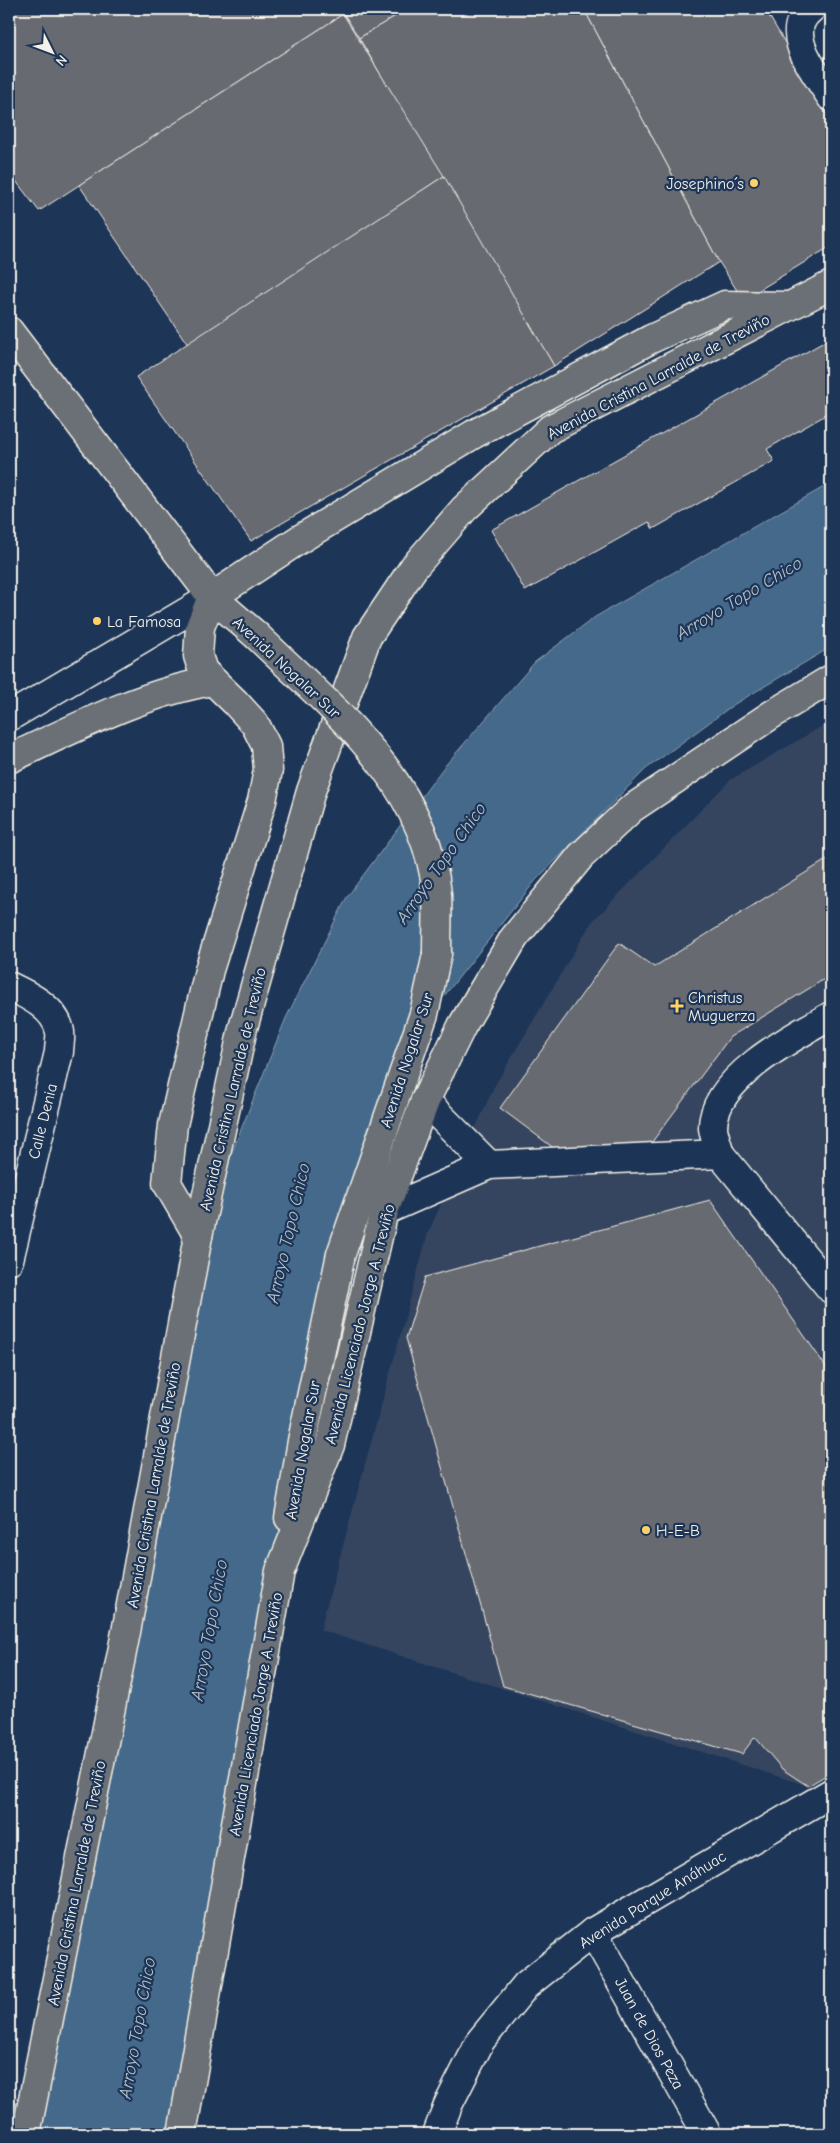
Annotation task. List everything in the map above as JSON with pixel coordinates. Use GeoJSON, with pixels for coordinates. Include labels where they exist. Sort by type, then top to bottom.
{"type":"FeatureCollection","features":[{"type":"Feature","properties":{"kind":"main road","name":"Avenida Cristina Larralde de Treviño"},"geometry":{"type":"LineString","coordinates":[[26,2134],[126,1632],[198,1236],[243,1028],[311,791],[367,637],[414,567],[464,509],[550,430],[831,285]]}},
{"type":"Feature","properties":{"kind":"main road"},"geometry":{"type":"LineString","coordinates":[[198,1236],[167,1183],[173,1125],[209,970],[262,801],[268,770],[266,746],[255,724],[203,672],[198,656],[200,627],[212,597],[300,539],[474,434],[651,339],[724,305],[791,306]]}},
{"type":"Feature","properties":{"kind":"main road","name":"Avenida Nogalar Sur"},"geometry":{"type":"LineString","coordinates":[[12,340],[212,597],[256,635],[360,736],[387,768],[409,806],[426,846],[437,893],[437,954],[424,1014],[340,1254],[302,1441],[280,1571]]}},
{"type":"Feature","properties":{"kind":"main road","name":"Avenida Licenciado Jorge A. Treviño"},"geometry":{"type":"LineString","coordinates":[[182,2134],[280,1571],[330,1445],[384,1210],[425,1100],[462,1026],[514,938],[581,856],[631,809],[772,715],[831,679]]}},
{"type":"Feature","properties":{"kind":"main road"},"geometry":{"type":"LineString","coordinates":[[9,760],[111,712],[188,685],[213,682]]}},
{"type":"Feature","properties":{"kind":"street"},"geometry":{"type":"LineString","coordinates":[[810,9],[799,23],[798,36],[802,50],[831,97]]}},
{"type":"Feature","properties":{"kind":"street"},"geometry":{"type":"LineString","coordinates":[[9,717],[212,597]]}},
{"type":"Feature","properties":{"kind":"street","name":"Calle Denia"},"geometry":{"type":"LineString","coordinates":[[9,986],[29,995],[50,1013],[60,1031],[59,1052],[9,1257]]}},
{"type":"Feature","properties":{"kind":"street"},"geometry":{"type":"LineString","coordinates":[[831,1016],[774,1050],[735,1082],[718,1105],[713,1128],[720,1154],[831,1289]]}},
{"type":"Feature","properties":{"kind":"street"},"geometry":{"type":"LineString","coordinates":[[425,1100],[489,1165]]}},
{"type":"Feature","properties":{"kind":"street"},"geometry":{"type":"LineString","coordinates":[[384,1210],[489,1165],[720,1154]]}},
{"type":"Feature","properties":{"kind":"street","name":"Avenida Parque Anáhuac"},"geometry":{"type":"LineString","coordinates":[[437,2134],[448,2105],[481,2040],[526,1985],[593,1932],[831,1793]]}},
{"type":"Feature","properties":{"kind":"street","name":"Juan de Dios Peza"},"geometry":{"type":"LineString","coordinates":[[593,1932],[707,2134]]}},
{"type":"Feature","properties":{"kind":"shaded area"},"geometry":{"type":"Polygon","coordinates":[[[831,721],[831,1772],[808,1786],[320,1630],[428,1233],[494,1087],[591,923],[730,780],[831,721]]]}},
{"type":"Feature","properties":{"kind":"water","name":"Arroyo Topo Chico"},"geometry":{"type":"Polygon","coordinates":[[[831,483],[831,647],[733,705],[646,769],[536,880],[392,1062],[341,1254],[182,2134],[26,2134],[198,1236],[286,1018],[347,897],[443,768],[535,662],[595,617],[831,483]]]}},
{"type":"Feature","properties":{"kind":"building"},"geometry":{"type":"Polygon","coordinates":[[[9,9],[340,9],[343,14],[39,211],[9,172],[9,9]]]}},
{"type":"Feature","properties":{"kind":"building"},"geometry":{"type":"Polygon","coordinates":[[[341,9],[407,9],[359,38],[341,9]]]}},
{"type":"Feature","properties":{"kind":"building"},"geometry":{"type":"Polygon","coordinates":[[[407,9],[584,9],[719,262],[554,366],[359,38],[407,9]]]}},
{"type":"Feature","properties":{"kind":"building","name":"Josephino´s"},"geometry":{"type":"Polygon","coordinates":[[[584,9],[765,9],[831,120],[831,246],[743,300],[719,262],[584,9]]]}},
{"type":"Feature","properties":{"kind":"building"},"geometry":{"type":"Polygon","coordinates":[[[343,14],[444,176],[188,345],[79,185],[343,14]]]}},
{"type":"Feature","properties":{"kind":"building"},"geometry":{"type":"Polygon","coordinates":[[[444,176],[554,366],[251,541],[136,377],[444,176]]]}},
{"type":"Feature","properties":{"kind":"building"},"geometry":{"type":"Polygon","coordinates":[[[831,338],[831,412],[767,449],[774,461],[653,529],[649,522],[525,591],[491,530],[831,338]]]}},
{"type":"Feature","properties":{"kind":"building","name":"Christus Muguerza"},"geometry":{"type":"Polygon","coordinates":[[[831,857],[831,975],[730,1037],[649,1146],[555,1149],[500,1108],[619,943],[654,967],[831,857]]]}},
{"type":"Feature","properties":{"kind":"building","name":"H-E-B"},"geometry":{"type":"Polygon","coordinates":[[[710,1200],[831,1374],[831,1772],[808,1786],[782,1769],[755,1737],[742,1754],[503,1686],[406,1338],[425,1277],[710,1200]]]}},
{"type":"Feature","properties":{"kind":"place","name":"Josephino´s"},"geometry":{"type":"Point","coordinates":[754,183]}},
{"type":"Feature","properties":{"kind":"place","name":"La Famosa"},"geometry":{"type":"Point","coordinates":[97,621]}},
{"type":"Feature","properties":{"kind":"place","name":"Christus Muguerza"},"geometry":{"type":"Point","coordinates":[677,1006]}},
{"type":"Feature","properties":{"kind":"place","name":"H-E-B"},"geometry":{"type":"Point","coordinates":[646,1530]}}]}
